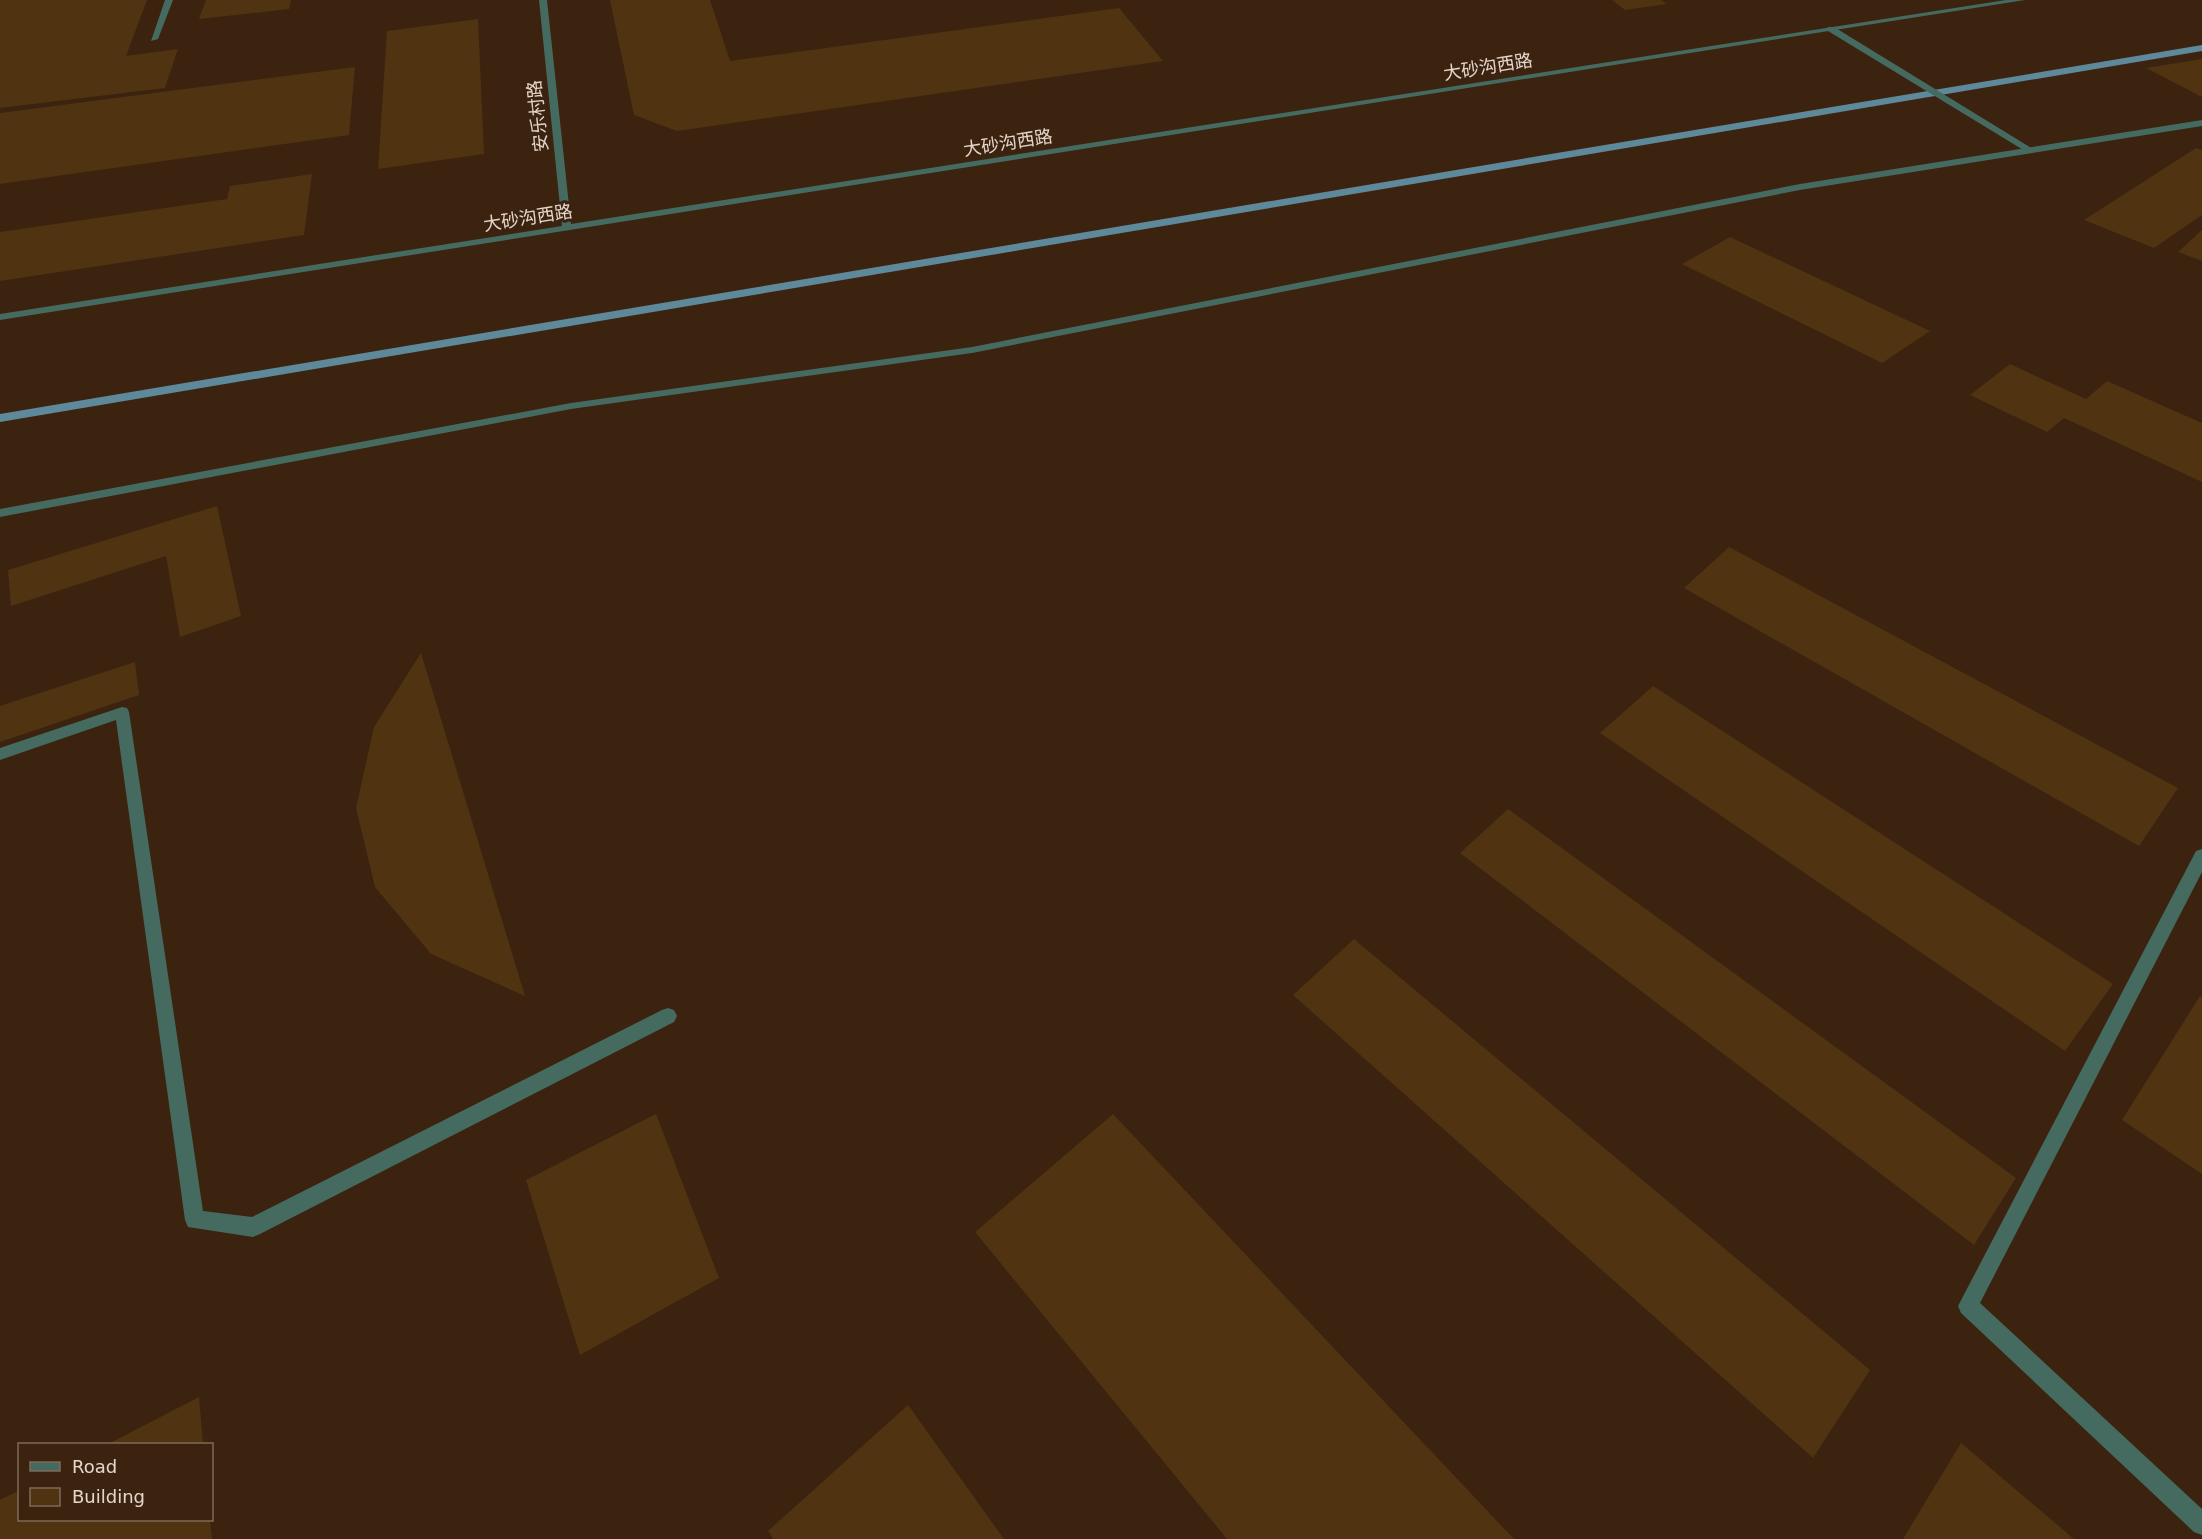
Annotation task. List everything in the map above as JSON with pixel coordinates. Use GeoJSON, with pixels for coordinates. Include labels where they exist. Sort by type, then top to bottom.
{"type":"FeatureCollection","features":[{"type":"Feature","properties":{"kind":"street"},"geometry":{"type":"LineString","coordinates":[[154,39],[169,0]]}},
{"type":"Feature","properties":{"kind":"street","name":"安乐村路"},"geometry":{"type":"LineString","coordinates":[[543,0],[567,229]]}},
{"type":"Feature","properties":{"kind":"street","name":"大砂沟西路"},"geometry":{"type":"LineString","coordinates":[[0,317],[2021,0]]}},
{"type":"Feature","properties":{"kind":"street"},"geometry":{"type":"LineString","coordinates":[[1831,29],[2028,149]]}},
{"type":"Feature","properties":{"kind":"street"},"geometry":{"type":"LineString","coordinates":[[0,513],[571,406],[972,350],[1800,187],[2202,123]]}},
{"type":"Feature","properties":{"kind":"street"},"geometry":{"type":"LineString","coordinates":[[0,754],[122,712],[195,1220],[253,1227],[668,1016]]}},
{"type":"Feature","properties":{"kind":"street"},"geometry":{"type":"LineString","coordinates":[[2202,856],[1968,1306],[2202,1524]]}},
{"type":"Feature","properties":{"kind":"building"},"geometry":{"type":"Polygon","coordinates":[[[0,0],[147,0],[126,56],[178,49],[165,88],[0,108],[0,0]]]}},
{"type":"Feature","properties":{"kind":"building"},"geometry":{"type":"Polygon","coordinates":[[[206,0],[291,0],[289,9],[199,19],[206,0]]]}},
{"type":"Feature","properties":{"kind":"building"},"geometry":{"type":"Polygon","coordinates":[[[610,0],[710,0],[730,61],[1119,8],[1163,61],[677,131],[634,115],[610,0]]]}},
{"type":"Feature","properties":{"kind":"building"},"geometry":{"type":"Polygon","coordinates":[[[1612,0],[1661,0],[1667,4],[1625,10],[1612,0]]]}},
{"type":"Feature","properties":{"kind":"building"},"geometry":{"type":"Polygon","coordinates":[[[478,19],[484,154],[378,169],[387,31],[478,19]]]}},
{"type":"Feature","properties":{"kind":"building"},"geometry":{"type":"Polygon","coordinates":[[[2202,59],[2202,97],[2146,68],[2202,59]]]}},
{"type":"Feature","properties":{"kind":"building"},"geometry":{"type":"Polygon","coordinates":[[[355,67],[349,135],[0,184],[0,113],[355,67]]]}},
{"type":"Feature","properties":{"kind":"building"},"geometry":{"type":"Polygon","coordinates":[[[2196,148],[2202,150],[2202,215],[2154,248],[2084,220],[2196,148]]]}},
{"type":"Feature","properties":{"kind":"building"},"geometry":{"type":"Polygon","coordinates":[[[312,174],[304,235],[0,281],[0,232],[227,199],[230,186],[312,174]]]}},
{"type":"Feature","properties":{"kind":"building"},"geometry":{"type":"Polygon","coordinates":[[[2202,230],[2202,261],[2178,252],[2202,230]]]}},
{"type":"Feature","properties":{"kind":"building"},"geometry":{"type":"Polygon","coordinates":[[[1730,237],[1930,331],[1882,363],[1682,264],[1730,237]]]}},
{"type":"Feature","properties":{"kind":"building"},"geometry":{"type":"Polygon","coordinates":[[[2010,364],[2086,399],[2107,381],[2202,423],[2202,482],[2064,418],[2047,432],[1970,395],[2010,364]]]}},
{"type":"Feature","properties":{"kind":"building"},"geometry":{"type":"Polygon","coordinates":[[[217,506],[241,616],[180,637],[166,556],[11,606],[8,570],[217,506]]]}},
{"type":"Feature","properties":{"kind":"building"},"geometry":{"type":"Polygon","coordinates":[[[1729,547],[2178,788],[2139,846],[1684,588],[1729,547]]]}},
{"type":"Feature","properties":{"kind":"building"},"geometry":{"type":"Polygon","coordinates":[[[421,653],[525,996],[431,954],[375,887],[356,808],[374,727],[421,653]]]}},
{"type":"Feature","properties":{"kind":"building"},"geometry":{"type":"Polygon","coordinates":[[[135,662],[139,695],[0,742],[0,706],[135,662]]]}},
{"type":"Feature","properties":{"kind":"building"},"geometry":{"type":"Polygon","coordinates":[[[1653,686],[2113,984],[2065,1051],[1600,733],[1653,686]]]}},
{"type":"Feature","properties":{"kind":"building"},"geometry":{"type":"Polygon","coordinates":[[[1508,809],[2016,1178],[1974,1245],[1460,853],[1508,809]]]}},
{"type":"Feature","properties":{"kind":"building"},"geometry":{"type":"Polygon","coordinates":[[[1354,939],[1870,1370],[1813,1458],[1293,995],[1354,939]]]}},
{"type":"Feature","properties":{"kind":"building"},"geometry":{"type":"Polygon","coordinates":[[[2200,996],[2202,997],[2202,1174],[2122,1120],[2200,996]]]}},
{"type":"Feature","properties":{"kind":"building"},"geometry":{"type":"Polygon","coordinates":[[[656,1114],[719,1278],[580,1355],[526,1180],[656,1114]]]}},
{"type":"Feature","properties":{"kind":"building"},"geometry":{"type":"Polygon","coordinates":[[[1113,1114],[1514,1539],[1227,1539],[975,1232],[1113,1114]]]}},
{"type":"Feature","properties":{"kind":"building"},"geometry":{"type":"Polygon","coordinates":[[[199,1397],[203,1443],[110,1443],[199,1397]]]}},
{"type":"Feature","properties":{"kind":"building"},"geometry":{"type":"Polygon","coordinates":[[[908,1405],[1004,1539],[773,1539],[768,1531],[908,1405]]]}},
{"type":"Feature","properties":{"kind":"building"},"geometry":{"type":"Polygon","coordinates":[[[1961,1443],[2074,1539],[1903,1539],[1961,1443]]]}},
{"type":"Feature","properties":{"kind":"building"},"geometry":{"type":"Polygon","coordinates":[[[18,1491],[18,1521],[210,1521],[212,1539],[0,1539],[0,1500],[18,1491]]]}},
{"type":"Feature","properties":{"kind":"waterway"},"geometry":{"type":"LineString","coordinates":[[0,418],[2202,48]]}}]}
